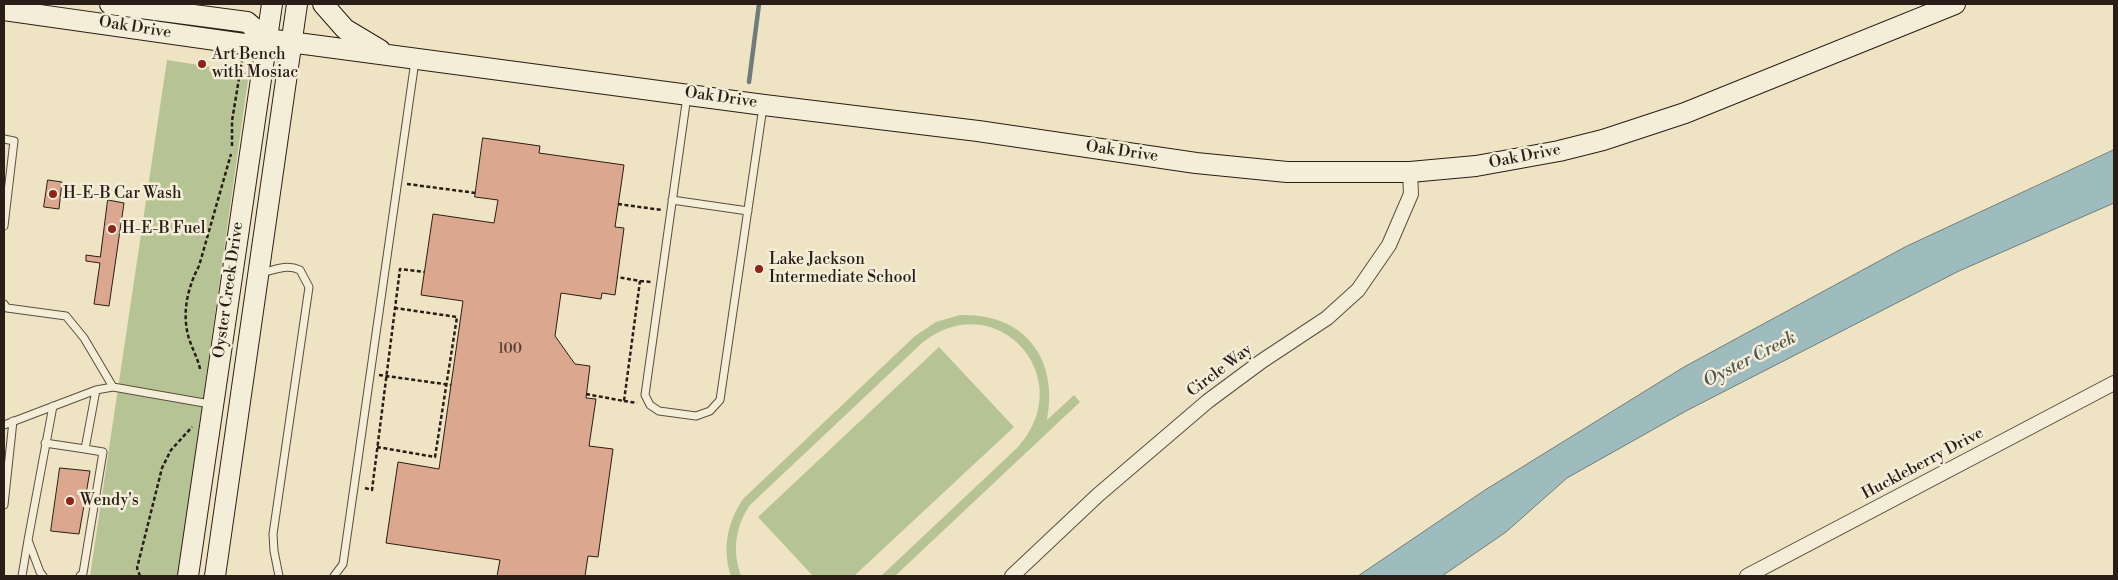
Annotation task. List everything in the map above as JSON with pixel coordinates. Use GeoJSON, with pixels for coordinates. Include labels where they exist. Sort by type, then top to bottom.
{"type":"FeatureCollection","features":[{"type":"Feature","properties":{"kind":"street","name":"Oak Drive"},"geometry":{"type":"LineString","coordinates":[[109,4],[247,22],[267,39]]}},
{"type":"Feature","properties":{"kind":"street","name":"Oyster Creek Drive"},"geometry":{"type":"LineString","coordinates":[[188,576],[205,403],[272,4]]}},
{"type":"Feature","properties":{"kind":"street","name":"Oyster Creek Drive"},"geometry":{"type":"LineString","coordinates":[[215,576],[297,4]]}},
{"type":"Feature","properties":{"kind":"street"},"geometry":{"type":"LineString","coordinates":[[323,4],[345,29],[386,54]]}},
{"type":"Feature","properties":{"kind":"street","name":"Oak Drive"},"geometry":{"type":"LineString","coordinates":[[4,10],[244,44],[267,39],[386,54],[978,131],[1196,163],[1278,171],[1410,172],[1476,166],[1559,151],[1603,140],[1685,113],[1955,4]]}},
{"type":"Feature","properties":{"kind":"street","name":"Circle Way"},"geometry":{"type":"LineString","coordinates":[[1012,576],[1098,495],[1208,401],[1262,361],[1327,318],[1358,290],[1389,245],[1410,194],[1410,172]]}},
{"type":"Feature","properties":{"kind":"street","name":"Huckleberry Drive"},"geometry":{"type":"LineString","coordinates":[[1747,576],[2114,383]]}},
{"type":"Feature","properties":{"kind":"lane"},"geometry":{"type":"LineString","coordinates":[[106,24],[109,4]]}},
{"type":"Feature","properties":{"kind":"lane"},"geometry":{"type":"LineString","coordinates":[[334,576],[343,564],[415,58]]}},
{"type":"Feature","properties":{"kind":"lane"},"geometry":{"type":"LineString","coordinates":[[687,94],[645,395],[650,405],[659,410],[696,416],[710,411],[720,400],[764,104]]}},
{"type":"Feature","properties":{"kind":"lane"},"geometry":{"type":"LineString","coordinates":[[4,139],[14,141],[4,226]]}},
{"type":"Feature","properties":{"kind":"lane"},"geometry":{"type":"LineString","coordinates":[[672,200],[748,211]]}},
{"type":"Feature","properties":{"kind":"lane"},"geometry":{"type":"LineString","coordinates":[[259,274],[292,266],[300,270],[309,287],[273,534],[279,576]]}},
{"type":"Feature","properties":{"kind":"lane"},"geometry":{"type":"LineString","coordinates":[[4,304],[6,308],[26,312],[66,316],[84,338],[113,387]]}},
{"type":"Feature","properties":{"kind":"lane"},"geometry":{"type":"LineString","coordinates":[[4,425],[96,390],[113,387],[205,403]]}},
{"type":"Feature","properties":{"kind":"lane"},"geometry":{"type":"LineString","coordinates":[[86,449],[96,390]]}},
{"type":"Feature","properties":{"kind":"lane"},"geometry":{"type":"LineString","coordinates":[[22,576],[53,406]]}},
{"type":"Feature","properties":{"kind":"lane"},"geometry":{"type":"LineString","coordinates":[[4,505],[13,421]]}},
{"type":"Feature","properties":{"kind":"lane"},"geometry":{"type":"LineString","coordinates":[[45,442],[103,452],[81,575]]}},
{"type":"Feature","properties":{"kind":"lane"},"geometry":{"type":"LineString","coordinates":[[28,540],[43,576]]}},
{"type":"Feature","properties":{"kind":"path"},"geometry":{"type":"LineString","coordinates":[[199,376],[200,368],[188,334],[185,311],[190,282],[199,266],[232,150],[232,121],[244,44]]}},
{"type":"Feature","properties":{"kind":"path"},"geometry":{"type":"LineString","coordinates":[[398,183],[476,193]]}},
{"type":"Feature","properties":{"kind":"path"},"geometry":{"type":"LineString","coordinates":[[618,204],[671,211]]}},
{"type":"Feature","properties":{"kind":"path"},"geometry":{"type":"LineString","coordinates":[[372,490],[400,269],[424,272]]}},
{"type":"Feature","properties":{"kind":"path"},"geometry":{"type":"LineString","coordinates":[[586,394],[624,401],[640,280],[617,276]]}},
{"type":"Feature","properties":{"kind":"path"},"geometry":{"type":"LineString","coordinates":[[378,447],[436,457],[449,385],[457,317],[395,308]]}},
{"type":"Feature","properties":{"kind":"path"},"geometry":{"type":"LineString","coordinates":[[370,374],[449,385]]}},
{"type":"Feature","properties":{"kind":"path"},"geometry":{"type":"LineString","coordinates":[[140,576],[137,568],[162,468],[171,450],[192,426],[205,403]]}},
{"type":"Feature","properties":{"kind":"green space"},"geometry":{"type":"Polygon","coordinates":[[[167,60],[249,73],[178,576],[90,576],[167,60]]]}},
{"type":"Feature","properties":{"kind":"green space"},"geometry":{"type":"Polygon","coordinates":[[[960,315],[983,316],[1003,322],[1019,331],[1032,344],[1042,359],[1048,378],[1047,420],[1074,395],[1080,402],[895,576],[881,576],[1018,447],[1035,420],[1040,393],[1035,368],[1021,347],[1001,332],[977,325],[950,328],[922,343],[750,505],[741,522],[736,539],[736,557],[741,576],[731,576],[727,556],[728,536],[733,517],[743,499],[915,336],[936,322],[960,315]]]}},
{"type":"Feature","properties":{"kind":"green space"},"geometry":{"type":"Polygon","coordinates":[[[939,347],[1014,427],[854,576],[813,576],[758,517],[939,347]]]}},
{"type":"Feature","properties":{"kind":"water","name":"Oyster Creek"},"geometry":{"type":"Polygon","coordinates":[[[2114,150],[2114,203],[1959,271],[1686,411],[1567,478],[1506,532],[1442,576],[1358,576],[1485,490],[1684,367],[1905,247],[2114,150]]]}},
{"type":"Feature","properties":{"kind":"building"},"geometry":{"type":"Polygon","coordinates":[[[483,138],[540,146],[539,153],[624,165],[615,227],[624,228],[615,295],[602,293],[601,299],[561,293],[555,336],[575,364],[590,366],[586,398],[596,399],[589,446],[613,449],[598,557],[588,556],[585,576],[497,576],[500,560],[386,543],[398,462],[439,469],[463,301],[421,295],[433,214],[494,223],[498,200],[475,197],[483,138]]]}},
{"type":"Feature","properties":{"kind":"building","name":"H-E-B Car Wash"},"geometry":{"type":"Polygon","coordinates":[[[48,180],[62,182],[59,209],[44,207],[48,180]]]}},
{"type":"Feature","properties":{"kind":"building","name":"H-E-B Fuel"},"geometry":{"type":"Polygon","coordinates":[[[108,200],[124,203],[109,306],[94,304],[100,263],[86,261],[86,255],[100,257],[108,200]]]}},
{"type":"Feature","properties":{"kind":"building","name":"Wendy's"},"geometry":{"type":"Polygon","coordinates":[[[60,468],[90,471],[79,534],[51,531],[60,468]]]}},
{"type":"Feature","properties":{"kind":"waterway"},"geometry":{"type":"LineString","coordinates":[[749,82],[759,4]]}},
{"type":"Feature","properties":{"kind":"place","name":"Art Bench with Mosiac"},"geometry":{"type":"Point","coordinates":[202,64]}},
{"type":"Feature","properties":{"kind":"place","name":"H-E-B Car Wash"},"geometry":{"type":"Point","coordinates":[53,194]}},
{"type":"Feature","properties":{"kind":"place","name":"H-E-B Fuel"},"geometry":{"type":"Point","coordinates":[112,229]}},
{"type":"Feature","properties":{"kind":"place","name":"Lake Jackson Intermediate School"},"geometry":{"type":"Point","coordinates":[759,269]}},
{"type":"Feature","properties":{"kind":"place","name":"Wendy's"},"geometry":{"type":"Point","coordinates":[70,501]}}]}
